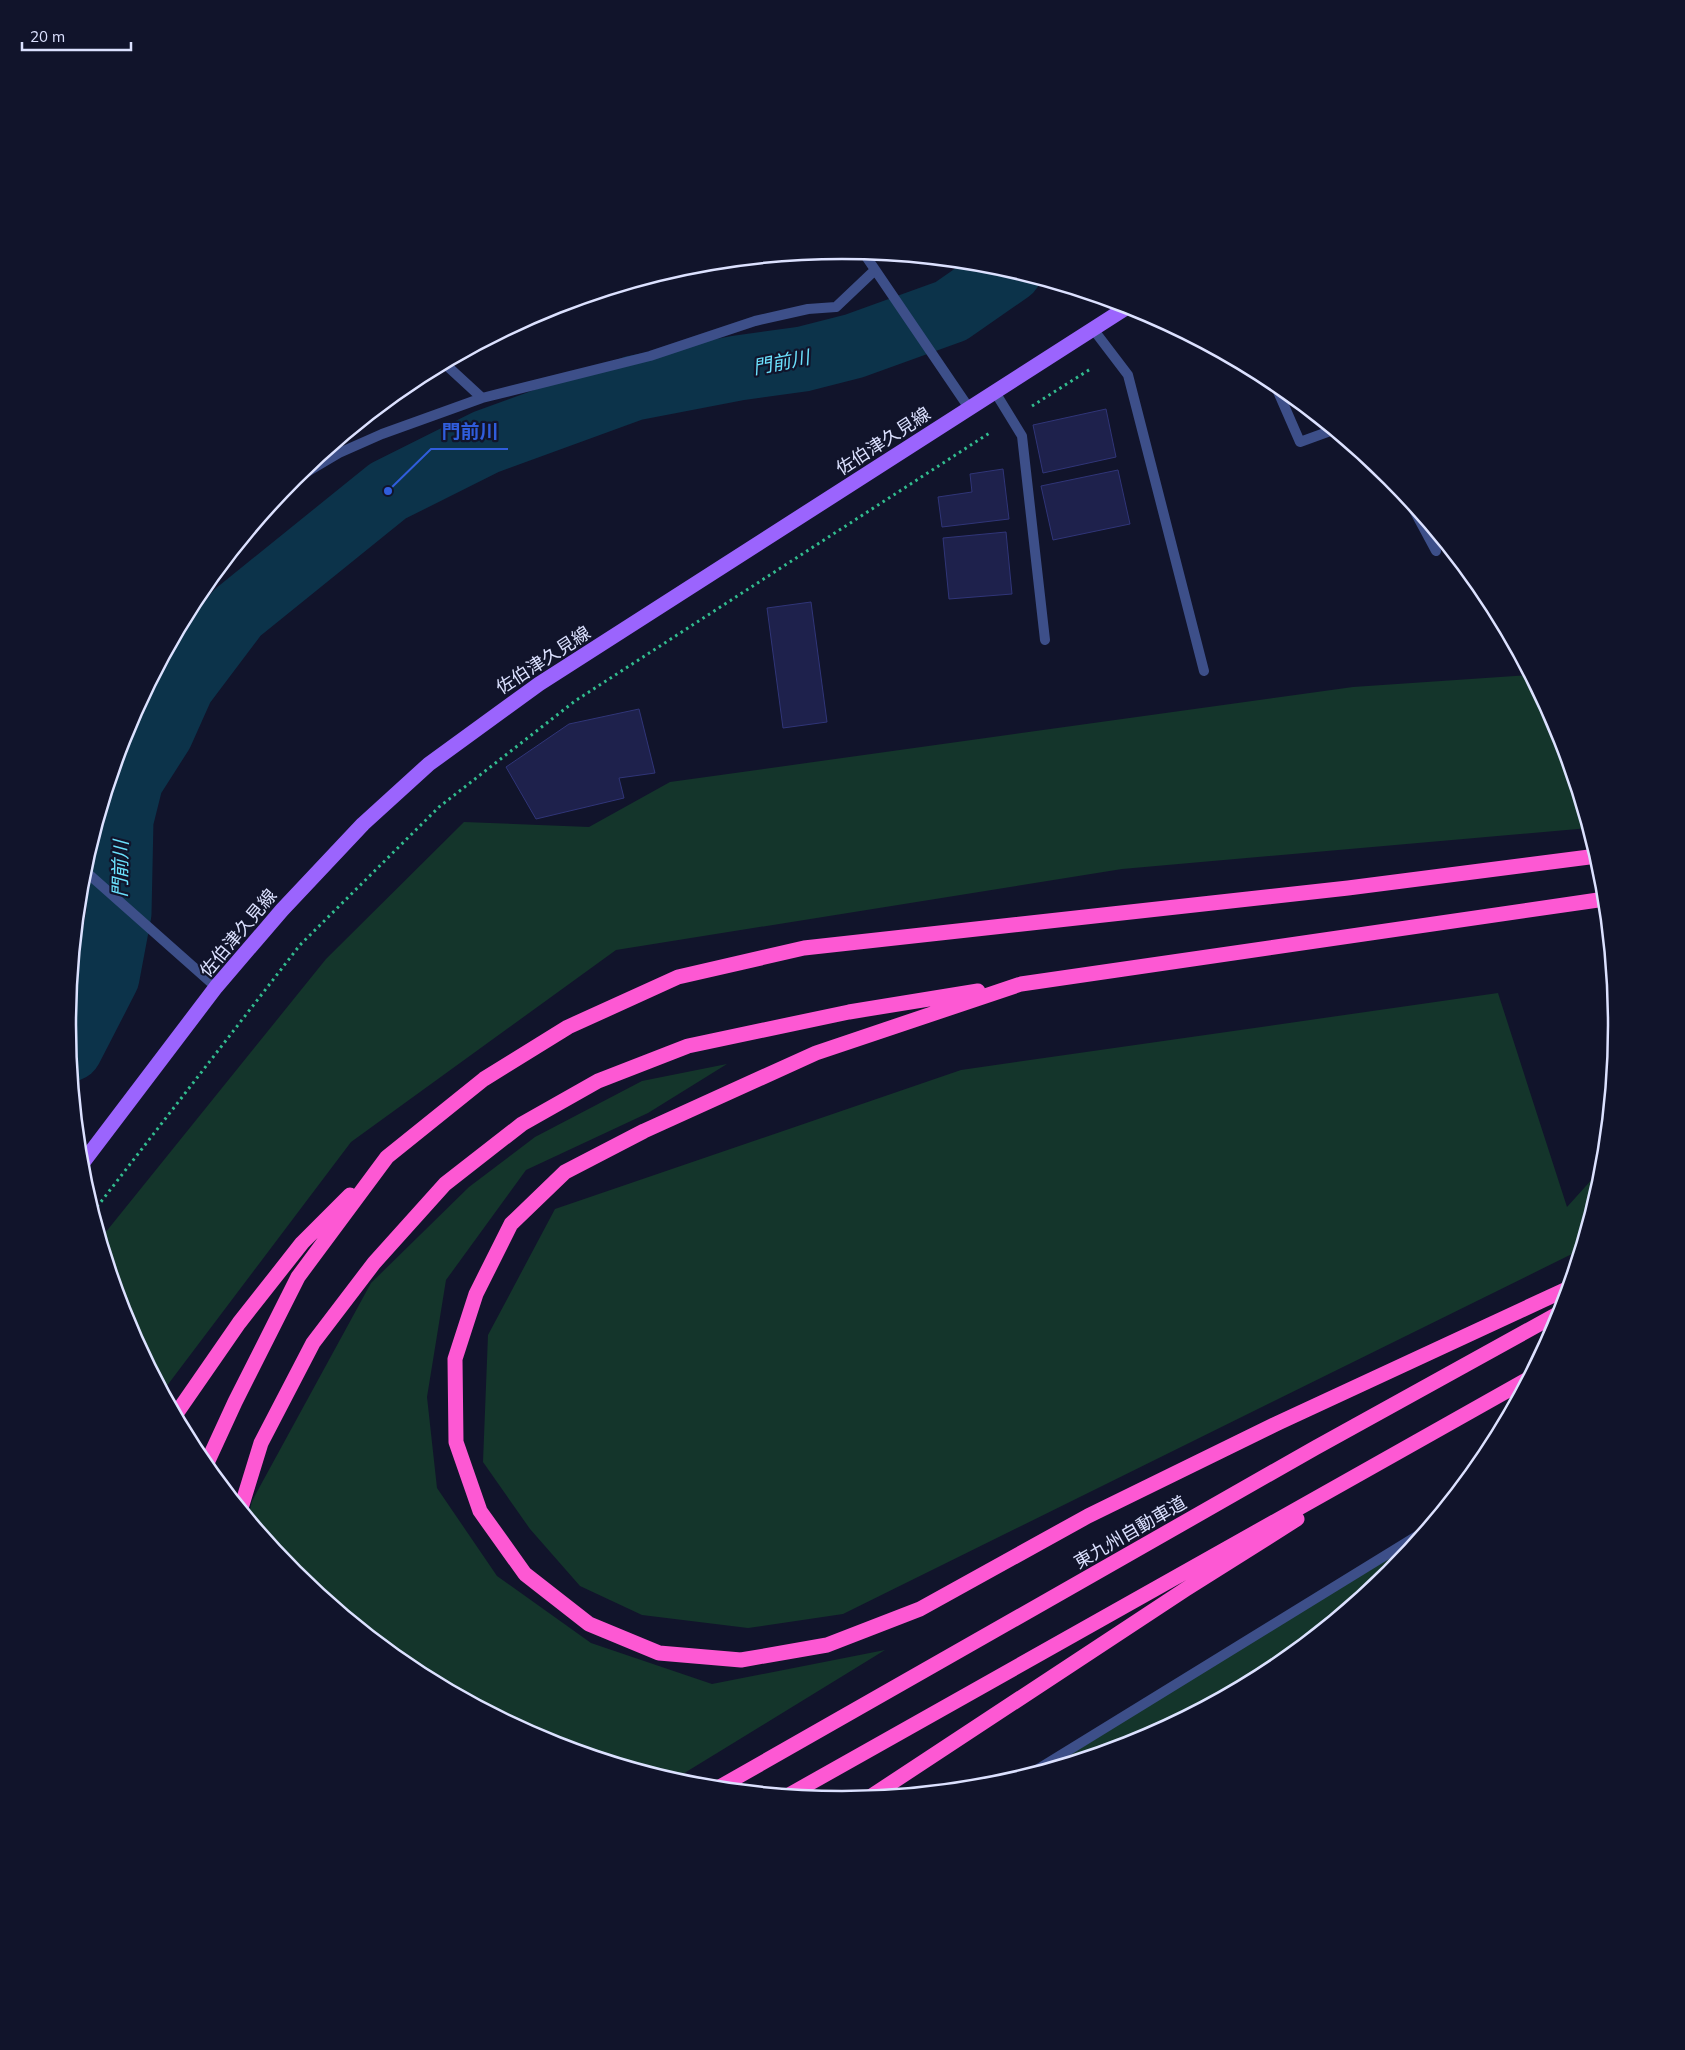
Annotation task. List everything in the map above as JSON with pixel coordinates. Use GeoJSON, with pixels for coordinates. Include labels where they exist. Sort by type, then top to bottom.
{"type":"FeatureCollection","features":[{"type":"Feature","properties":{"kind":"highway"},"geometry":{"type":"LineString","coordinates":[[180,1409],[239,1323],[302,1243],[388,1157],[484,1079],[568,1027],[678,977],[804,948],[1348,888],[1590,857]]}},
{"type":"Feature","properties":{"kind":"highway"},"geometry":{"type":"LineString","coordinates":[[243,1501],[262,1443],[313,1343],[374,1263],[445,1184],[522,1124],[598,1082],[688,1046],[849,1012],[1021,984],[1598,900]]}},
{"type":"Feature","properties":{"kind":"highway"},"geometry":{"type":"LineString","coordinates":[[1021,984],[816,1053],[644,1131],[565,1172],[511,1224],[476,1294],[454,1358],[456,1442],[480,1511],[525,1574],[589,1624],[659,1653],[741,1660],[827,1645],[920,1609],[1105,1508],[1278,1423],[1560,1292]]}},
{"type":"Feature","properties":{"kind":"highway"},"geometry":{"type":"LineString","coordinates":[[210,1457],[235,1402],[298,1278],[388,1157]]}},
{"type":"Feature","properties":{"kind":"highway","name":"東九州自動車道"},"geometry":{"type":"LineString","coordinates":[[727,1783],[1315,1448],[1550,1318]]}},
{"type":"Feature","properties":{"kind":"highway"},"geometry":{"type":"LineString","coordinates":[[798,1790],[1519,1384]]}},
{"type":"Feature","properties":{"kind":"highway"},"geometry":{"type":"LineString","coordinates":[[880,1790],[1186,1589],[1466,1413]]}},
{"type":"Feature","properties":{"kind":"main road","name":"佐伯津久見線"},"geometry":{"type":"LineString","coordinates":[[88,1156],[215,986],[317,871],[363,824],[429,764],[481,724],[539,684],[968,407],[995,392],[1121,311]]}},
{"type":"Feature","properties":{"kind":"street"},"geometry":{"type":"LineString","coordinates":[[868,260],[968,407]]}},
{"type":"Feature","properties":{"kind":"street"},"geometry":{"type":"LineString","coordinates":[[322,463],[339,453],[382,434],[482,398],[650,356],[756,321],[808,309],[836,307],[875,270]]}},
{"type":"Feature","properties":{"kind":"street"},"geometry":{"type":"LineString","coordinates":[[1093,328],[1128,375],[1204,671]]}},
{"type":"Feature","properties":{"kind":"street"},"geometry":{"type":"LineString","coordinates":[[449,368],[482,398]]}},
{"type":"Feature","properties":{"kind":"street"},"geometry":{"type":"LineString","coordinates":[[995,392],[1022,436],[1045,640]]}},
{"type":"Feature","properties":{"kind":"street"},"geometry":{"type":"LineString","coordinates":[[1280,397],[1300,442],[1327,432]]}},
{"type":"Feature","properties":{"kind":"street"},"geometry":{"type":"LineString","coordinates":[[1420,521],[1436,551]]}},
{"type":"Feature","properties":{"kind":"street"},"geometry":{"type":"LineString","coordinates":[[91,876],[215,986]]}},
{"type":"Feature","properties":{"kind":"street"},"geometry":{"type":"LineString","coordinates":[[1048,1763],[1408,1541]]}},
{"type":"Feature","properties":{"kind":"path"},"geometry":{"type":"LineString","coordinates":[[98,1205],[300,945],[439,807],[575,701],[1011,418],[1114,355]]}},
{"type":"Feature","properties":{"kind":"green space"},"geometry":{"type":"Polygon","coordinates":[[[1524,675],[1550,732],[1568,779],[1583,828],[1122,869],[616,950],[351,1142],[167,1386],[135,1318],[105,1233],[326,959],[464,822],[589,827],[670,782],[1353,687],[1524,675]]]}},
{"type":"Feature","properties":{"kind":"green space"},"geometry":{"type":"Polygon","coordinates":[[[1498,993],[1567,1207],[1593,1178],[1583,1223],[1574,1253],[843,1614],[748,1628],[642,1615],[580,1586],[530,1529],[483,1462],[488,1335],[555,1209],[961,1070],[1498,993]]]}},
{"type":"Feature","properties":{"kind":"green space"},"geometry":{"type":"Polygon","coordinates":[[[727,1064],[648,1113],[526,1170],[446,1280],[427,1397],[437,1488],[497,1576],[591,1643],[712,1684],[885,1650],[682,1774],[596,1751],[549,1733],[459,1689],[376,1633],[337,1601],[301,1567],[250,1510],[252,1501],[371,1283],[469,1187],[535,1137],[642,1081],[727,1064]]]}},
{"type":"Feature","properties":{"kind":"green space"},"geometry":{"type":"Polygon","coordinates":[[[1400,1550],[1348,1601],[1309,1633],[1226,1689],[1136,1733],[1089,1751],[1034,1767],[1400,1550]]]}},
{"type":"Feature","properties":{"kind":"building"},"geometry":{"type":"Polygon","coordinates":[[[1106,409],[1116,457],[1043,473],[1033,425],[1106,409]]]}},
{"type":"Feature","properties":{"kind":"building"},"geometry":{"type":"Polygon","coordinates":[[[1003,469],[1009,519],[942,527],[938,497],[972,492],[970,474],[1003,469]]]}},
{"type":"Feature","properties":{"kind":"building"},"geometry":{"type":"Polygon","coordinates":[[[1118,470],[1130,524],[1053,540],[1041,486],[1118,470]]]}},
{"type":"Feature","properties":{"kind":"building"},"geometry":{"type":"Polygon","coordinates":[[[1006,532],[1012,594],[949,599],[943,538],[1006,532]]]}},
{"type":"Feature","properties":{"kind":"building"},"geometry":{"type":"Polygon","coordinates":[[[811,602],[827,722],[783,728],[767,608],[811,602]]]}},
{"type":"Feature","properties":{"kind":"building"},"geometry":{"type":"Polygon","coordinates":[[[639,709],[655,773],[619,778],[624,798],[536,819],[506,767],[569,724],[639,709]]]}},
{"type":"Feature","properties":{"kind":"waterway","name":"門前川"},"geometry":{"type":"LineString","coordinates":[[76,1036],[107,977],[119,913],[121,820],[131,780],[161,733],[182,686],[237,613],[388,491],[486,442],[634,388],[738,368],[803,359],[854,346],[951,311],[1002,275]]}},
{"type":"Feature","properties":{"kind":"place","name":"門前川"},"geometry":{"type":"Point","coordinates":[388,491]}}]}
